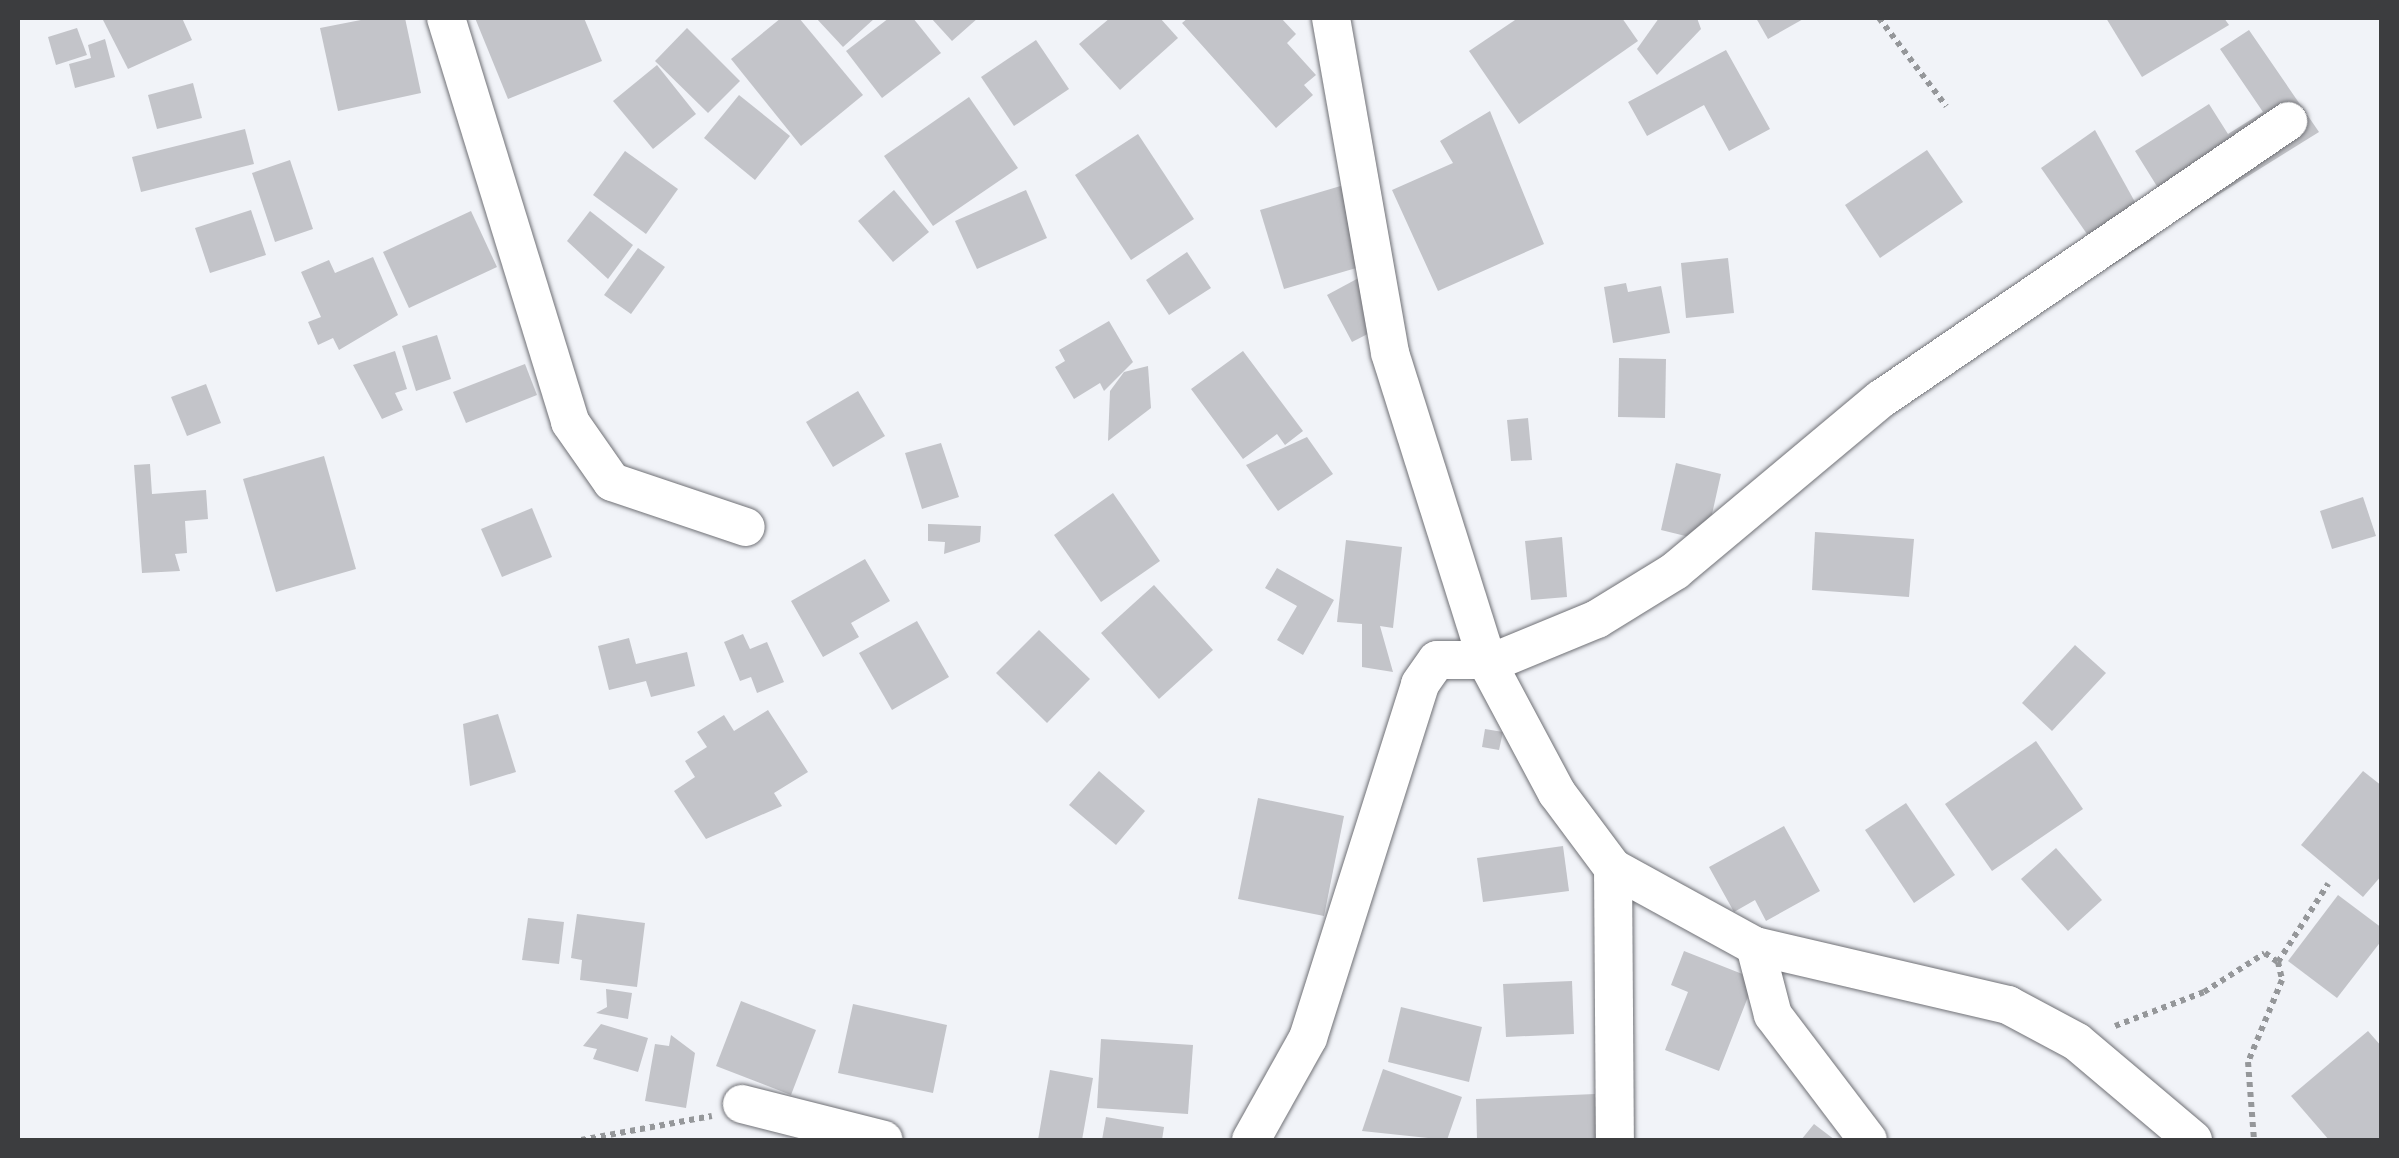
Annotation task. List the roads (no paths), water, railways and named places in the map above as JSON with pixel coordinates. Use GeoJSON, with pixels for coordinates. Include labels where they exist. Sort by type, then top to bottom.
{"type":"FeatureCollection","features":[{"type":"Feature","properties":{"kind":"street"},"geometry":{"type":"LineString","coordinates":[[446,18],[570,422],[612,482],[746,527]]}},
{"type":"Feature","properties":{"kind":"street"},"geometry":{"type":"LineString","coordinates":[[1331,18],[1390,352],[1488,664],[1557,792],[1613,868],[1755,946],[2008,1005],[2077,1042],[2193,1140]]}},
{"type":"Feature","properties":{"kind":"street"},"geometry":{"type":"LineString","coordinates":[[1251,1140],[1308,1038],[1420,684],[1437,660],[1488,664],[1597,620],[1675,571],[1910,378],[2288,121]]}},
{"type":"Feature","properties":{"kind":"street"},"geometry":{"type":"LineString","coordinates":[[1613,868],[1614,1140]]}},
{"type":"Feature","properties":{"kind":"street"},"geometry":{"type":"LineString","coordinates":[[1755,946],[1773,1015],[1868,1140]]}},
{"type":"Feature","properties":{"kind":"street"},"geometry":{"type":"LineString","coordinates":[[742,1104],[884,1140]]}}]}
